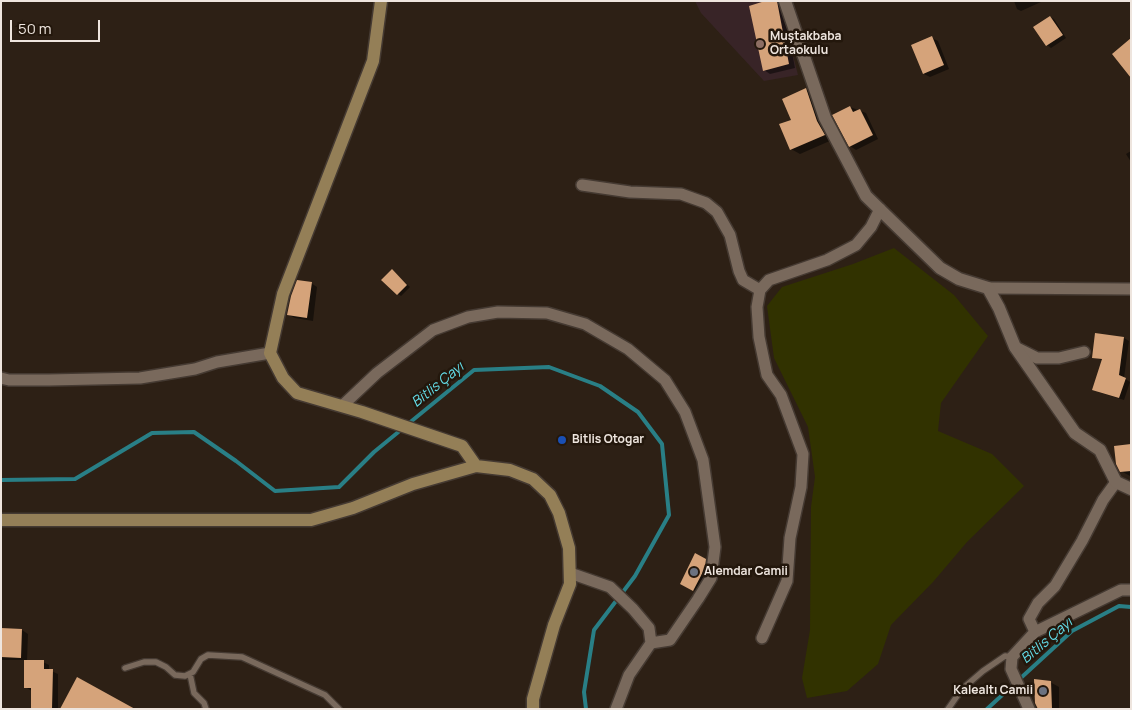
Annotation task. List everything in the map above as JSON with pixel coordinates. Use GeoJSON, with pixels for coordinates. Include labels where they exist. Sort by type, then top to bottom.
{"type":"FeatureCollection","features":[{"type":"Feature","properties":{"kind":"main road"},"geometry":{"type":"LineString","coordinates":[[382,1],[373,61],[283,294],[270,353],[284,378],[297,393],[362,412],[462,446],[476,466]]}},
{"type":"Feature","properties":{"kind":"main road"},"geometry":{"type":"LineString","coordinates":[[1,520],[311,520],[353,508],[413,484],[476,466],[510,470],[532,479],[550,495],[559,513],[569,548],[570,584],[554,625],[533,699],[533,709]]}},
{"type":"Feature","properties":{"kind":"street"},"geometry":{"type":"LineString","coordinates":[[785,1],[825,118],[866,196],[940,268],[959,279],[988,288],[1131,289]]}},
{"type":"Feature","properties":{"kind":"street"},"geometry":{"type":"LineString","coordinates":[[582,185],[630,192],[681,194],[706,204],[717,212],[730,235],[743,280],[760,290]]}},
{"type":"Feature","properties":{"kind":"street"},"geometry":{"type":"LineString","coordinates":[[762,638],[786,581],[790,538],[801,486],[803,454],[781,396],[767,375],[759,336],[757,307],[760,290],[769,280],[827,260],[856,245],[871,227],[880,209]]}},
{"type":"Feature","properties":{"kind":"street"},"geometry":{"type":"LineString","coordinates":[[988,288],[999,308],[1015,347],[1075,433],[1100,450],[1116,482],[1131,489]]}},
{"type":"Feature","properties":{"kind":"street"},"geometry":{"type":"LineString","coordinates":[[342,406],[377,373],[433,330],[468,317],[498,312],[547,313],[585,324],[628,349],[665,380],[685,412],[703,460],[715,547],[711,578],[698,599],[670,640],[651,643]]}},
{"type":"Feature","properties":{"kind":"street"},"geometry":{"type":"LineString","coordinates":[[1015,347],[1037,358],[1059,358],[1084,352]]}},
{"type":"Feature","properties":{"kind":"street"},"geometry":{"type":"LineString","coordinates":[[1,378],[9,380],[140,378],[195,369],[217,362],[270,353]]}},
{"type":"Feature","properties":{"kind":"street"},"geometry":{"type":"LineString","coordinates":[[1035,632],[1029,619],[1038,603],[1055,586],[1082,541],[1103,500],[1116,482]]}},
{"type":"Feature","properties":{"kind":"street"},"geometry":{"type":"LineString","coordinates":[[570,572],[610,588],[633,609],[649,628],[651,643],[629,675],[616,709]]}},
{"type":"Feature","properties":{"kind":"street"},"geometry":{"type":"LineString","coordinates":[[1029,709],[1011,669],[1012,657],[1035,632],[1121,590],[1131,590]]}},
{"type":"Feature","properties":{"kind":"lane"},"geometry":{"type":"LineString","coordinates":[[125,668],[144,662],[156,662],[166,667],[175,675],[185,676],[196,669],[201,659],[208,654],[242,657],[325,695],[339,709]]}},
{"type":"Feature","properties":{"kind":"lane"},"geometry":{"type":"LineString","coordinates":[[948,709],[962,689],[983,671],[1005,656],[1012,657]]}},
{"type":"Feature","properties":{"kind":"lane"},"geometry":{"type":"LineString","coordinates":[[190,674],[194,693],[204,703],[206,709]]}},
{"type":"Feature","properties":{"kind":"shaded area","name":"Muştakbaba Ortaokulu"},"geometry":{"type":"Polygon","coordinates":[[[695,1],[779,1],[798,75],[764,81],[701,13],[695,1]]]}},
{"type":"Feature","properties":{"kind":"shaded area"},"geometry":{"type":"Polygon","coordinates":[[[894,248],[954,295],[988,336],[941,403],[938,431],[992,454],[1024,486],[967,542],[933,582],[891,625],[878,664],[847,691],[807,698],[802,678],[810,630],[811,507],[815,477],[808,427],[774,358],[767,306],[782,287],[853,264],[894,248]]]}},
{"type":"Feature","properties":{"kind":"building"},"geometry":{"type":"Polygon","coordinates":[[[765,1],[777,1],[789,64],[763,71],[749,6],[765,1]]]}},
{"type":"Feature","properties":{"kind":"building"},"geometry":{"type":"Polygon","coordinates":[[[1050,16],[1063,35],[1046,46],[1033,27],[1050,16]]]}},
{"type":"Feature","properties":{"kind":"building"},"geometry":{"type":"Polygon","coordinates":[[[932,36],[944,65],[923,74],[911,45],[932,36]]]}},
{"type":"Feature","properties":{"kind":"building"},"geometry":{"type":"Polygon","coordinates":[[[1131,38],[1131,78],[1112,54],[1131,38]]]}},
{"type":"Feature","properties":{"kind":"building"},"geometry":{"type":"Polygon","coordinates":[[[806,88],[817,121],[825,135],[790,150],[779,124],[791,120],[782,99],[806,88]]]}},
{"type":"Feature","properties":{"kind":"building"},"geometry":{"type":"Polygon","coordinates":[[[850,106],[853,112],[860,109],[873,135],[849,147],[832,115],[850,106]]]}},
{"type":"Feature","properties":{"kind":"building"},"geometry":{"type":"Polygon","coordinates":[[[392,269],[407,285],[397,295],[381,280],[392,269]]]}},
{"type":"Feature","properties":{"kind":"building"},"geometry":{"type":"Polygon","coordinates":[[[297,280],[312,282],[307,318],[287,315],[297,280]]]}},
{"type":"Feature","properties":{"kind":"building"},"geometry":{"type":"Polygon","coordinates":[[[1095,333],[1124,337],[1119,375],[1126,378],[1119,398],[1092,390],[1102,359],[1092,358],[1095,333]]]}},
{"type":"Feature","properties":{"kind":"building"},"geometry":{"type":"Polygon","coordinates":[[[1131,444],[1131,471],[1120,472],[1116,464],[1114,446],[1131,444]]]}},
{"type":"Feature","properties":{"kind":"building","name":"Alemdar Camii"},"geometry":{"type":"Polygon","coordinates":[[[695,553],[706,559],[705,568],[693,591],[680,584],[695,553]]]}},
{"type":"Feature","properties":{"kind":"building"},"geometry":{"type":"Polygon","coordinates":[[[1,628],[22,629],[21,658],[1,657],[1,628]]]}},
{"type":"Feature","properties":{"kind":"building"},"geometry":{"type":"Polygon","coordinates":[[[24,660],[44,660],[44,669],[53,669],[52,709],[31,709],[31,688],[24,688],[24,660]]]}},
{"type":"Feature","properties":{"kind":"building"},"geometry":{"type":"Polygon","coordinates":[[[77,677],[135,709],[60,709],[77,677]]]}},
{"type":"Feature","properties":{"kind":"building","name":"Kalealtı Camii"},"geometry":{"type":"Polygon","coordinates":[[[1034,679],[1051,681],[1052,709],[1038,709],[1035,703],[1034,679]]]}},
{"type":"Feature","properties":{"kind":"waterway","name":"Bitlis Çayı"},"geometry":{"type":"LineString","coordinates":[[408,424],[474,370],[549,367],[600,386],[638,412],[662,444],[669,515],[635,576],[594,630],[584,692],[586,709]]}},
{"type":"Feature","properties":{"kind":"waterway","name":"Bitlis Çayı"},"geometry":{"type":"LineString","coordinates":[[1,480],[75,479],[152,433],[194,432],[275,491],[339,487],[374,452],[402,429]]}},
{"type":"Feature","properties":{"kind":"waterway","name":"Bitlis Çayı"},"geometry":{"type":"LineString","coordinates":[[987,709],[1072,631],[1119,606],[1131,607]]}},
{"type":"Feature","properties":{"kind":"place","name":"Muştakbaba Ortaokulu"},"geometry":{"type":"Point","coordinates":[760,44]}},
{"type":"Feature","properties":{"kind":"place","name":"Bitlis Otogar"},"geometry":{"type":"Point","coordinates":[562,440]}},
{"type":"Feature","properties":{"kind":"place","name":"Alemdar Camii"},"geometry":{"type":"Point","coordinates":[694,572]}},
{"type":"Feature","properties":{"kind":"place","name":"Kalealtı Camii"},"geometry":{"type":"Point","coordinates":[1043,691]}}]}
